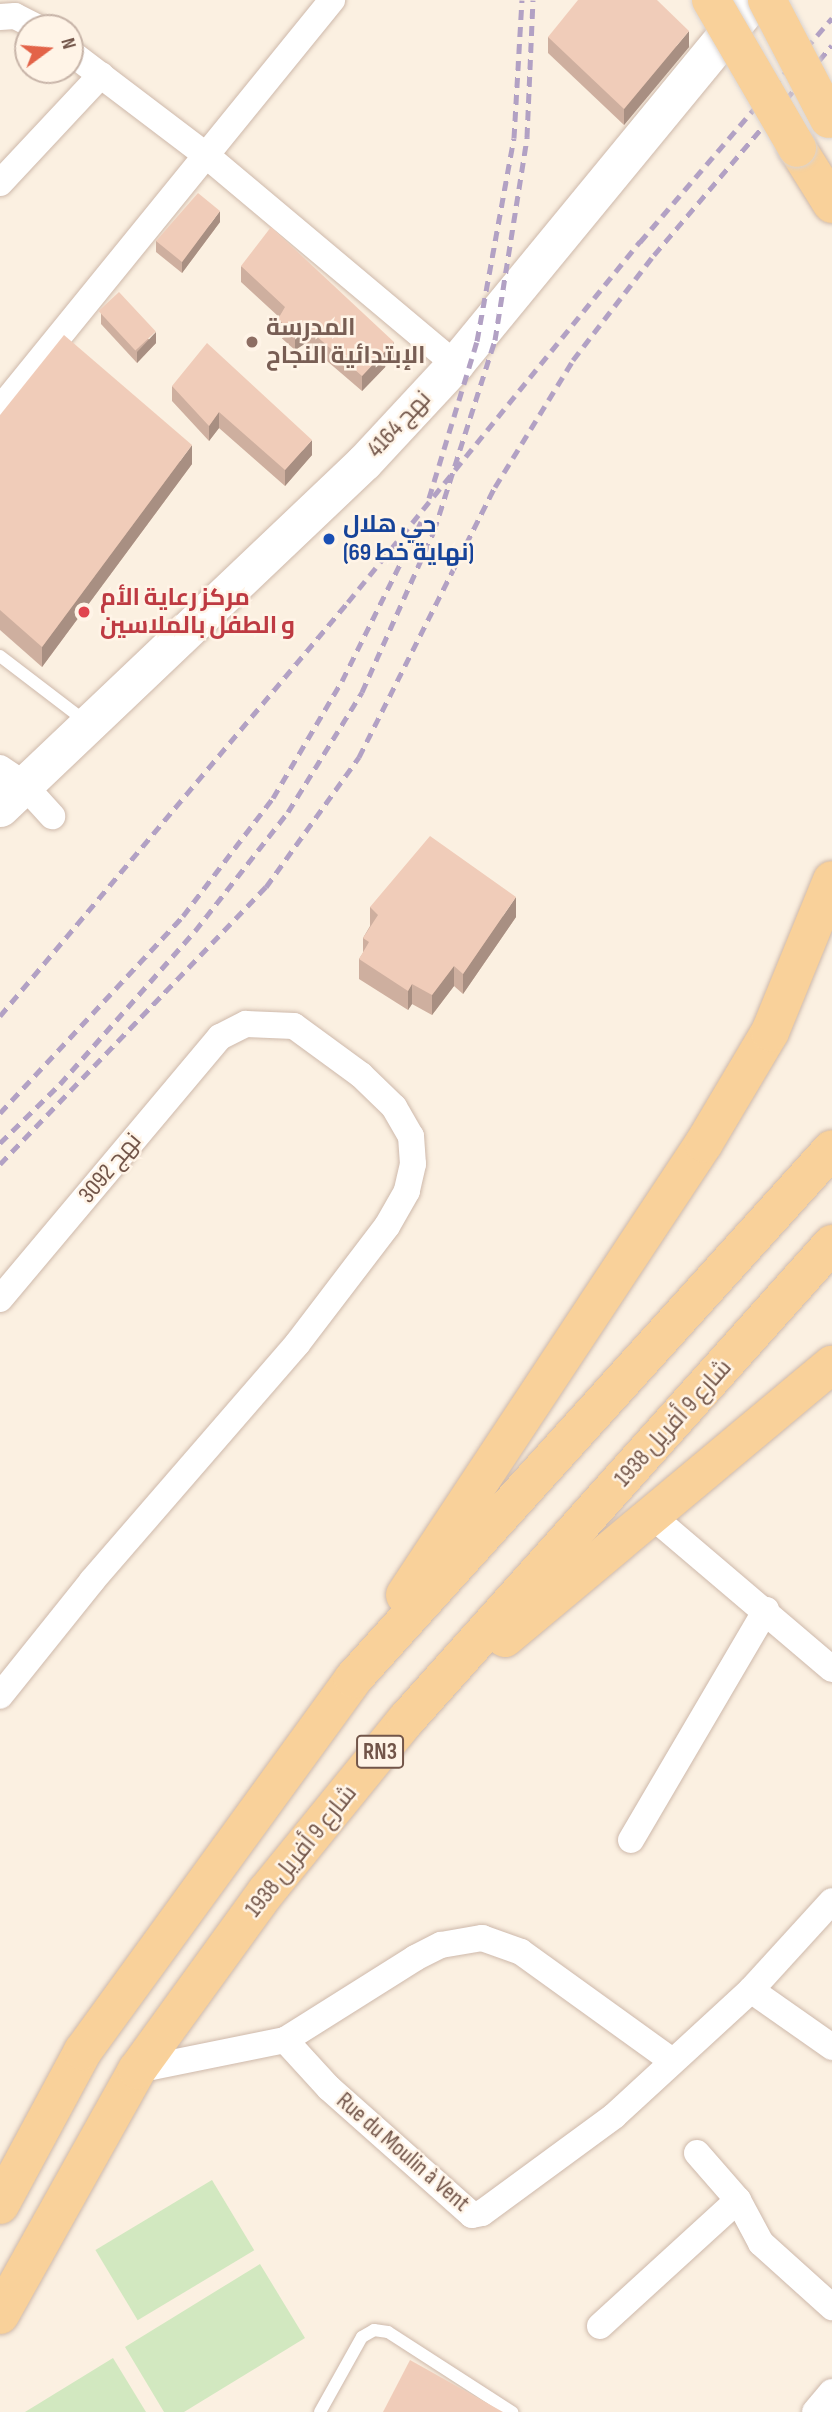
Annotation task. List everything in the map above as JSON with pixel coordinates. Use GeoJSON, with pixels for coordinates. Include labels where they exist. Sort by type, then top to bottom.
{"type":"FeatureCollection","features":[{"type":"Feature","properties":{"kind":"main road"},"geometry":{"type":"LineString","coordinates":[[711,0],[832,204]]}},
{"type":"Feature","properties":{"kind":"main road"},"geometry":{"type":"LineString","coordinates":[[767,0],[831,122]]}},
{"type":"Feature","properties":{"kind":"main road"},"geometry":{"type":"LineString","coordinates":[[353,1679],[436,1545],[704,1143],[770,1032],[832,880]]}},
{"type":"Feature","properties":{"kind":"main road","name":"RN3"},"geometry":{"type":"LineString","coordinates":[[0,2205],[83,2050],[353,1679],[832,1149]]}},
{"type":"Feature","properties":{"kind":"main road","name":"شارع 9 أفريل 1938"},"geometry":{"type":"LineString","coordinates":[[0,2315],[137,2070],[266,1892],[406,1720],[832,1244]]}},
{"type":"Feature","properties":{"kind":"main road"},"geometry":{"type":"LineString","coordinates":[[680,1415],[832,1271]]}},
{"type":"Feature","properties":{"kind":"main road"},"geometry":{"type":"LineString","coordinates":[[406,1720],[832,1365]]}},
{"type":"Feature","properties":{"kind":"street"},"geometry":{"type":"LineString","coordinates":[[0,409],[332,0]]}},
{"type":"Feature","properties":{"kind":"street","name":"نهج 4164"},"geometry":{"type":"LineString","coordinates":[[7,786],[89,724],[364,462],[455,364],[754,0]]}},
{"type":"Feature","properties":{"kind":"street"},"geometry":{"type":"LineString","coordinates":[[84,62],[207,156],[455,364]]}},
{"type":"Feature","properties":{"kind":"street"},"geometry":{"type":"LineString","coordinates":[[0,183],[101,75]]}},
{"type":"Feature","properties":{"kind":"street"},"geometry":{"type":"LineString","coordinates":[[7,786],[51,816]]}},
{"type":"Feature","properties":{"kind":"street","name":"نهج 3092"},"geometry":{"type":"LineString","coordinates":[[0,1299],[220,1037],[246,1024],[294,1026],[360,1075],[394,1107],[411,1136],[412,1164],[407,1191],[387,1226],[297,1344],[92,1581],[0,1696]]}},
{"type":"Feature","properties":{"kind":"street"},"geometry":{"type":"LineString","coordinates":[[652,1516],[765,1610],[827,1655]]}},
{"type":"Feature","properties":{"kind":"street"},"geometry":{"type":"LineString","coordinates":[[631,1840],[765,1610]]}},
{"type":"Feature","properties":{"kind":"street"},"geometry":{"type":"LineString","coordinates":[[137,2070],[285,2040],[415,1958],[442,1945],[482,1938],[521,1952],[673,2061],[751,1990],[832,1901]]}},
{"type":"Feature","properties":{"kind":"street"},"geometry":{"type":"LineString","coordinates":[[751,1990],[832,2047]]}},
{"type":"Feature","properties":{"kind":"street","name":"Rue du Moulin à Vent"},"geometry":{"type":"LineString","coordinates":[[285,2040],[329,2088],[472,2215],[482,2213],[614,2116],[673,2061]]}},
{"type":"Feature","properties":{"kind":"street"},"geometry":{"type":"LineString","coordinates":[[697,2153],[738,2200],[761,2243],[832,2307]]}},
{"type":"Feature","properties":{"kind":"street"},"geometry":{"type":"LineString","coordinates":[[600,2326],[738,2200]]}},
{"type":"Feature","properties":{"kind":"street"},"geometry":{"type":"LineString","coordinates":[[815,2412],[832,2392]]}},
{"type":"Feature","properties":{"kind":"lane"},"geometry":{"type":"LineString","coordinates":[[0,656],[89,724]]}},
{"type":"Feature","properties":{"kind":"lane"},"geometry":{"type":"LineString","coordinates":[[320,2412],[362,2337],[374,2329],[388,2332],[512,2412]]}},
{"type":"Feature","properties":{"kind":"green space"},"geometry":{"type":"Polygon","coordinates":[[[212,2180],[254,2250],[138,2320],[95,2250],[212,2180]]]}},
{"type":"Feature","properties":{"kind":"green space"},"geometry":{"type":"Polygon","coordinates":[[[260,2264],[305,2338],[184,2412],[164,2412],[125,2347],[260,2264]]]}},
{"type":"Feature","properties":{"kind":"green space"},"geometry":{"type":"Polygon","coordinates":[[[113,2358],[146,2412],[25,2412],[113,2358]]]}},
{"type":"Feature","properties":{"kind":"building"},"geometry":{"type":"Polygon","coordinates":[[[578,0],[657,0],[689,31],[624,109],[548,37],[578,0]]]}},
{"type":"Feature","properties":{"kind":"building"},"geometry":{"type":"Polygon","coordinates":[[[198,193],[220,211],[182,262],[156,241],[198,193]]]}},
{"type":"Feature","properties":{"kind":"building"},"geometry":{"type":"Polygon","coordinates":[[[271,227],[394,342],[362,376],[306,327],[295,334],[278,319],[285,307],[241,266],[271,227]]]}},
{"type":"Feature","properties":{"kind":"building"},"geometry":{"type":"Polygon","coordinates":[[[119,292],[156,331],[135,351],[99,311],[119,292]]]}},
{"type":"Feature","properties":{"kind":"building"},"geometry":{"type":"Polygon","coordinates":[[[64,335],[192,445],[42,647],[0,610],[0,415],[64,335]]]}},
{"type":"Feature","properties":{"kind":"building"},"geometry":{"type":"Polygon","coordinates":[[[207,343],[312,440],[285,470],[219,412],[209,426],[172,386],[207,343]]]}},
{"type":"Feature","properties":{"kind":"building"},"geometry":{"type":"Polygon","coordinates":[[[430,836],[516,897],[463,974],[454,966],[432,995],[412,984],[408,991],[359,959],[369,942],[363,938],[378,915],[370,907],[430,836]]]}},
{"type":"Feature","properties":{"kind":"building"},"geometry":{"type":"Polygon","coordinates":[[[410,2360],[503,2412],[383,2412],[410,2360]]]}},
{"type":"Feature","properties":{"kind":"railway"},"geometry":{"type":"LineString","coordinates":[[429,498],[477,341],[514,138],[522,0]]}},
{"type":"Feature","properties":{"kind":"railway"},"geometry":{"type":"LineString","coordinates":[[0,1143],[60,1084],[195,931],[288,812],[362,692],[434,531],[495,340],[527,137],[533,0]]}},
{"type":"Feature","properties":{"kind":"railway"},"geometry":{"type":"LineString","coordinates":[[0,1016],[348,602],[640,242],[832,18]]}},
{"type":"Feature","properties":{"kind":"railway"},"geometry":{"type":"LineString","coordinates":[[0,1164],[266,887],[359,757],[495,487],[573,360],[654,255],[832,45]]}},
{"type":"Feature","properties":{"kind":"railway"},"geometry":{"type":"LineString","coordinates":[[0,1113],[183,916],[273,798],[342,681],[421,522]]}},
{"type":"Feature","properties":{"kind":"place","name":"المدرسة الإبتدائية النجاح"},"geometry":{"type":"Point","coordinates":[252,342]}},
{"type":"Feature","properties":{"kind":"place","name":"حي هلال (نهاية خط 69)"},"geometry":{"type":"Point","coordinates":[329,539]}},
{"type":"Feature","properties":{"kind":"place","name":"مركز رعاية الأم و الطفل بالملاسين"},"geometry":{"type":"Point","coordinates":[84,612]}}]}
